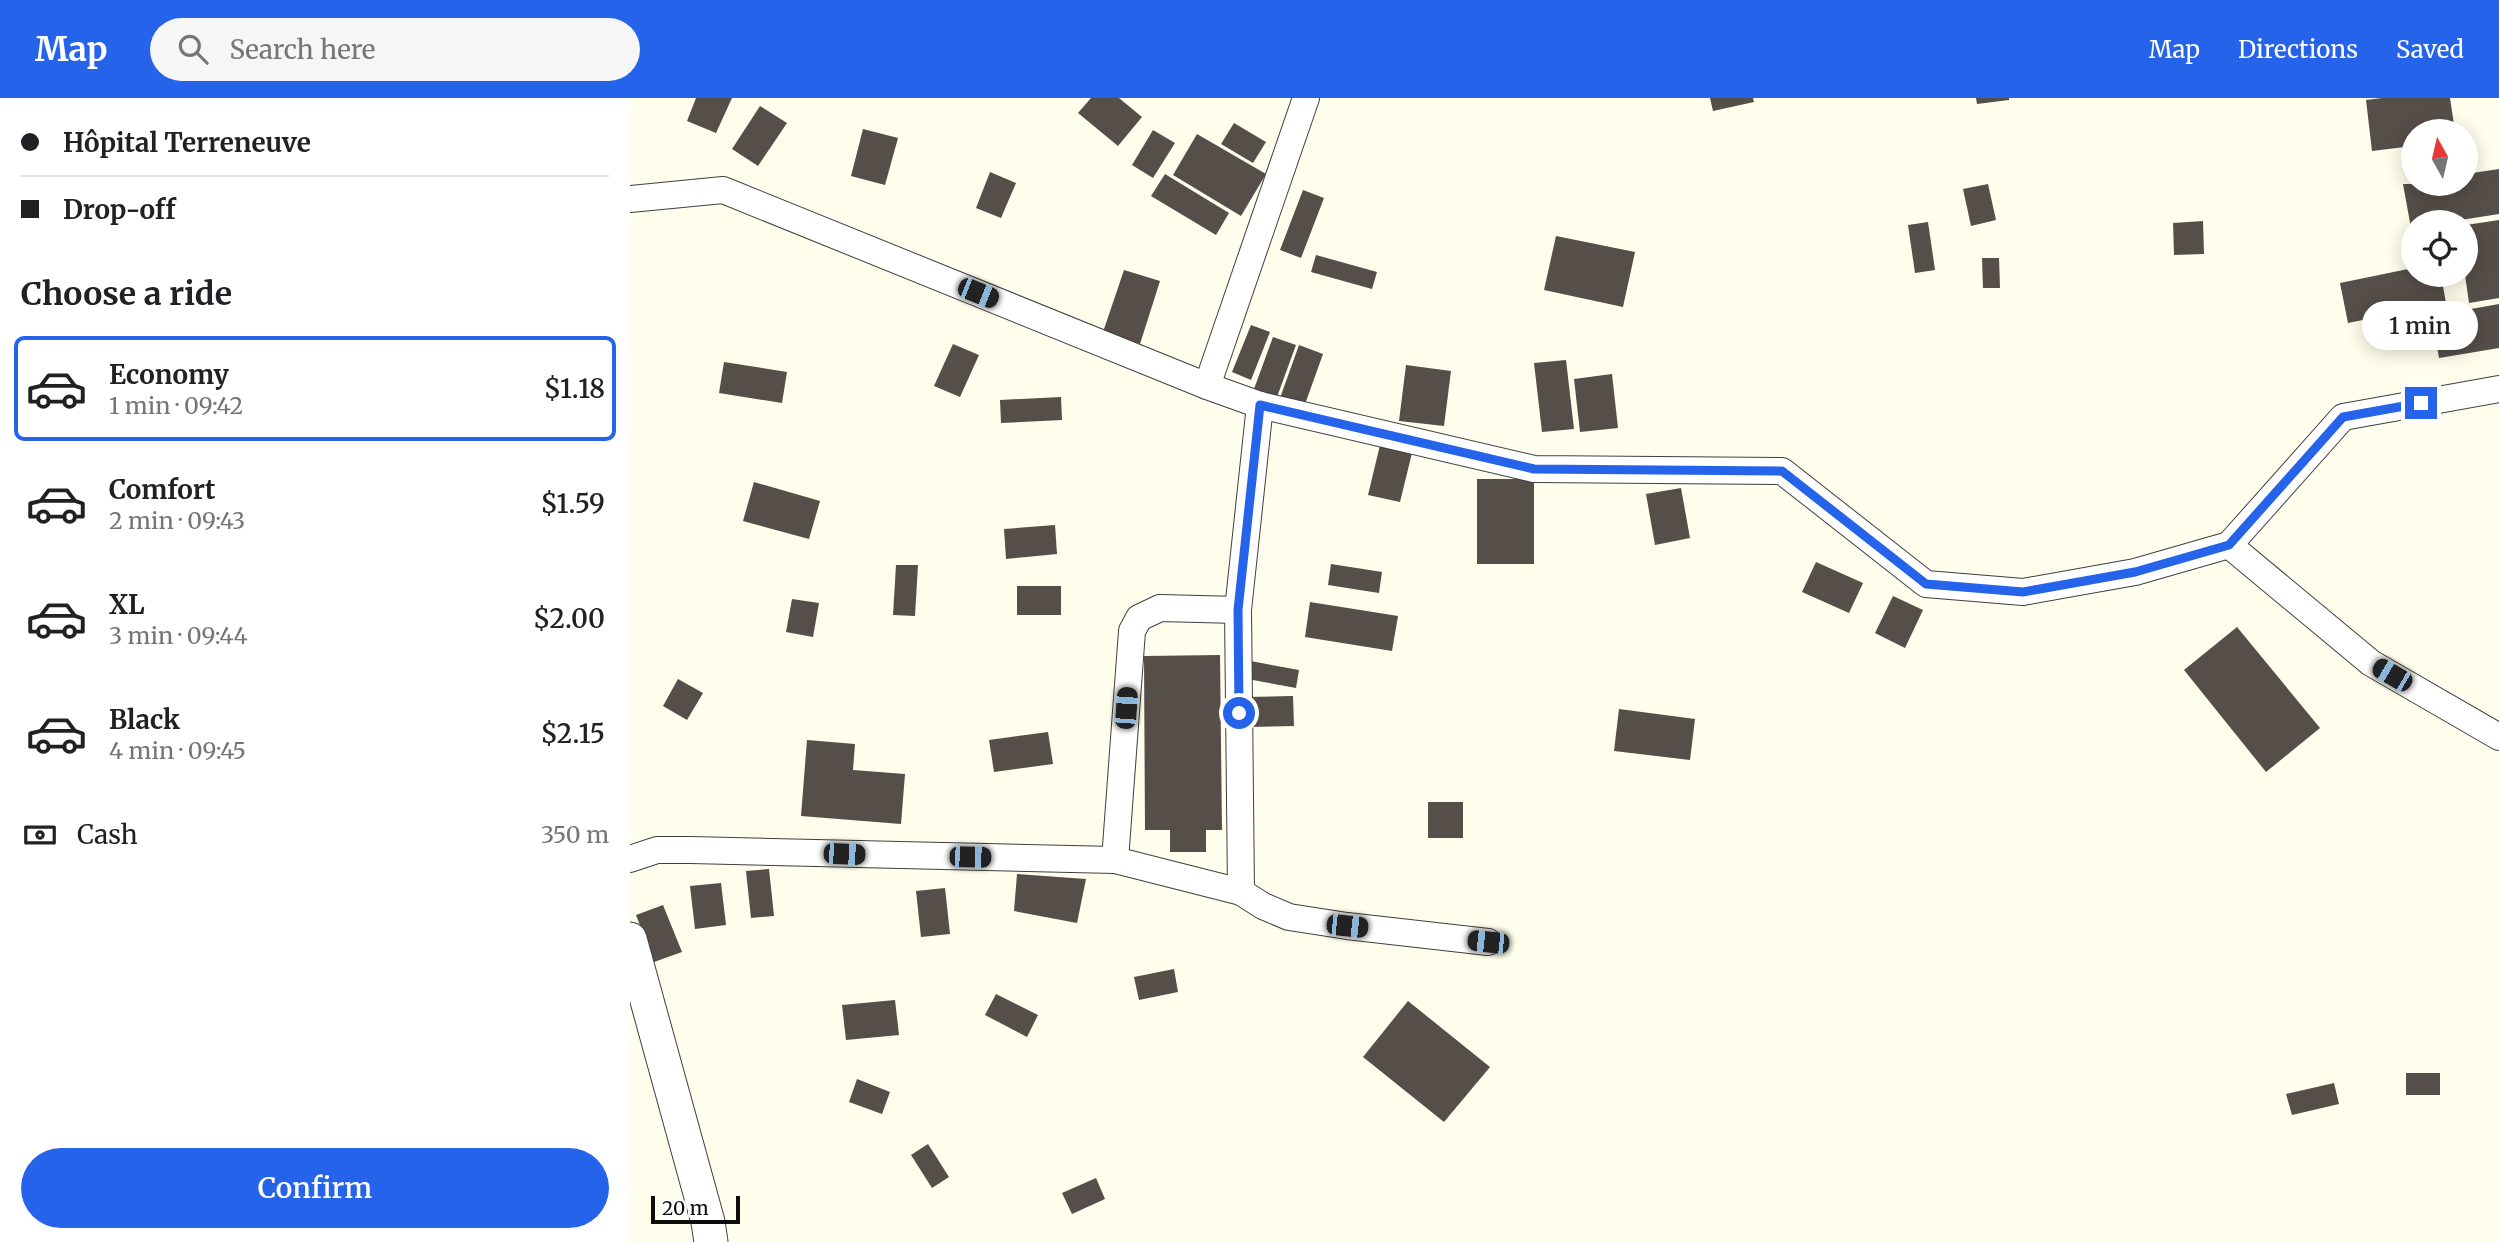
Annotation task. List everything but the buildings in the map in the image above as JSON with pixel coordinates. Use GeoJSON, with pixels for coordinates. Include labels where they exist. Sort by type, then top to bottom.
{"type":"FeatureCollection","features":[{"type":"Feature","properties":{"kind":"street"},"geometry":{"type":"LineString","coordinates":[[1207,386],[1306,98]]}},
{"type":"Feature","properties":{"kind":"street"},"geometry":{"type":"LineString","coordinates":[[630,199],[723,190],[1260,405],[1534,469],[1782,471],[1926,584],[2023,592],[2135,572],[2229,545],[2343,417],[2499,389]]}},
{"type":"Feature","properties":{"kind":"street"},"geometry":{"type":"LineString","coordinates":[[1241,892],[1238,610],[1260,405]]}},
{"type":"Feature","properties":{"kind":"street"},"geometry":{"type":"LineString","coordinates":[[2229,545],[2371,663],[2499,737]]}},
{"type":"Feature","properties":{"kind":"street"},"geometry":{"type":"LineString","coordinates":[[1115,860],[1132,631],[1139,618],[1160,608],[1238,610]]}},
{"type":"Feature","properties":{"kind":"street"},"geometry":{"type":"LineString","coordinates":[[630,859],[656,850],[690,850],[1115,860],[1241,892],[1263,906],[1289,917],[1488,942]]}},
{"type":"Feature","properties":{"kind":"street"},"geometry":{"type":"LineString","coordinates":[[630,939],[678,1109],[711,1242]]}},
{"type":"Feature","properties":{"kind":"route"},"geometry":{"type":"LineString","coordinates":[[1239,713],[1238,610],[1260,405],[1534,469],[1782,471],[1926,584],[2023,592],[2135,572],[2229,545],[2343,417],[2421,403]]}}]}
